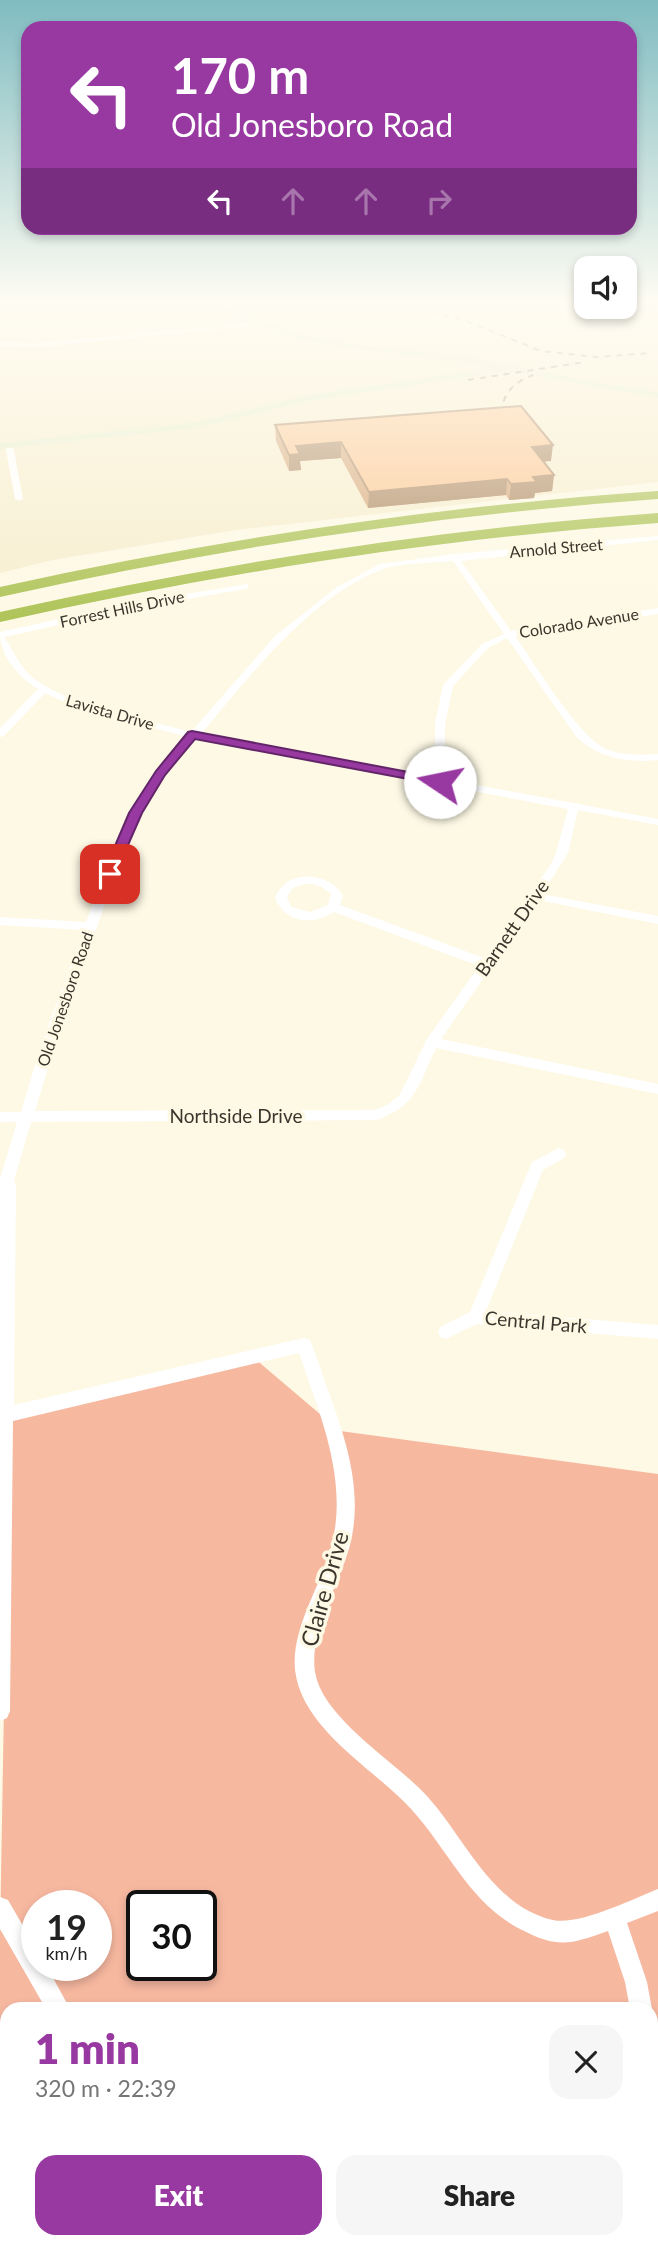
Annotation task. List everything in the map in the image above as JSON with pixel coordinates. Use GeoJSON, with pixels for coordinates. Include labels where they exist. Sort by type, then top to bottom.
{"type":"FeatureCollection","features":[{"type":"Feature","properties":{"kind":"highway"},"geometry":{"type":"LineString","coordinates":[[0,592],[192,552],[339,528],[489,509],[658,495]]}},
{"type":"Feature","properties":{"kind":"highway"},"geometry":{"type":"LineString","coordinates":[[0,600],[243,552],[489,520],[512,521],[658,508]]}},
{"type":"Feature","properties":{"kind":"highway"},"geometry":{"type":"LineString","coordinates":[[0,617],[176,580],[447,537],[658,518]]}},
{"type":"Feature","properties":{"kind":"highway"},"geometry":{"type":"LineString","coordinates":[[281,563],[531,537],[658,528]]}},
{"type":"Feature","properties":{"kind":"street"},"geometry":{"type":"LineString","coordinates":[[19,499],[5,445],[198,425],[268,408]]}},
{"type":"Feature","properties":{"kind":"street","name":"Arnold Street"},"geometry":{"type":"LineString","coordinates":[[454,557],[658,538]]}},
{"type":"Feature","properties":{"kind":"street"},"geometry":{"type":"LineString","coordinates":[[454,557],[589,745],[619,757],[658,757]]}},
{"type":"Feature","properties":{"kind":"street","name":"Old Jonesboro Road"},"geometry":{"type":"LineString","coordinates":[[3,1188],[119,848],[160,774],[278,638],[340,589],[367,572],[383,566],[454,557]]}},
{"type":"Feature","properties":{"kind":"street","name":"Forrest Hills Drive"},"geometry":{"type":"LineString","coordinates":[[0,636],[142,604],[245,586]]}},
{"type":"Feature","properties":{"kind":"street","name":"Colorado Avenue"},"geometry":{"type":"LineString","coordinates":[[440,782],[440,724],[448,685],[485,646],[509,634],[658,611]]}},
{"type":"Feature","properties":{"kind":"street","name":"Lavista Drive"},"geometry":{"type":"LineString","coordinates":[[0,636],[21,671],[43,689],[78,704],[192,735],[658,822]]}},
{"type":"Feature","properties":{"kind":"street"},"geometry":{"type":"LineString","coordinates":[[0,734],[43,689]]}},
{"type":"Feature","properties":{"kind":"street","name":"Barnett Drive"},"geometry":{"type":"LineString","coordinates":[[432,1042],[535,896],[562,853],[574,806]]}},
{"type":"Feature","properties":{"kind":"street"},"geometry":{"type":"LineString","coordinates":[[535,896],[658,920]]}},
{"type":"Feature","properties":{"kind":"street"},"geometry":{"type":"LineString","coordinates":[[333,907],[487,964]]}},
{"type":"Feature","properties":{"kind":"street"},"geometry":{"type":"LineString","coordinates":[[0,921],[91,926]]}},
{"type":"Feature","properties":{"kind":"street"},"geometry":{"type":"LineString","coordinates":[[432,1042],[658,1089]]}},
{"type":"Feature","properties":{"kind":"street","name":"Northside Drive"},"geometry":{"type":"LineString","coordinates":[[0,1117],[376,1115],[392,1109],[404,1099],[432,1042]]}},
{"type":"Feature","properties":{"kind":"street","name":"Central Park"},"geometry":{"type":"LineString","coordinates":[[559,1154],[537,1166],[476,1317],[658,1332]]}},
{"type":"Feature","properties":{"kind":"street"},"geometry":{"type":"LineString","coordinates":[[0,1711],[9,1186],[3,1188]]}},
{"type":"Feature","properties":{"kind":"street"},"geometry":{"type":"LineString","coordinates":[[446,1332],[476,1317]]}},
{"type":"Feature","properties":{"kind":"street","name":"Claire Drive"},"geometry":{"type":"LineString","coordinates":[[5,1415],[304,1345],[343,1465],[348,1498],[342,1542],[306,1649],[305,1671],[311,1694],[339,1729],[419,1803],[479,1882],[506,1907],[537,1925],[564,1933],[658,1900]]}},
{"type":"Feature","properties":{"kind":"street"},"geometry":{"type":"LineString","coordinates":[[0,1908],[55,2002]]}},
{"type":"Feature","properties":{"kind":"street"},"geometry":{"type":"LineString","coordinates":[[614,1917],[636,1982],[640,2002]]}},
{"type":"Feature","properties":{"kind":"shaded area"},"geometry":{"type":"Polygon","coordinates":[[[0,408],[658,408],[658,482],[236,530],[53,560],[0,573],[0,408]]]}},
{"type":"Feature","properties":{"kind":"shaded area"},"geometry":{"type":"Polygon","coordinates":[[[254,1358],[340,1431],[658,1474],[658,2002],[0,2002],[9,1421],[254,1358]]]}},
{"type":"Feature","properties":{"kind":"building"},"geometry":{"type":"Polygon","coordinates":[[[523,408],[553,445],[532,447],[554,475],[533,477],[537,482],[511,484],[507,479],[369,492],[341,442],[296,446],[300,454],[289,455],[275,425],[523,408]]]}},
{"type":"Feature","properties":{"kind":"railway"},"geometry":{"type":"LineString","coordinates":[[506,408],[515,422]]}},
{"type":"Feature","properties":{"kind":"route"},"geometry":{"type":"LineString","coordinates":[[110,874],[136,813],[160,774],[192,735],[440,782]]}}]}
